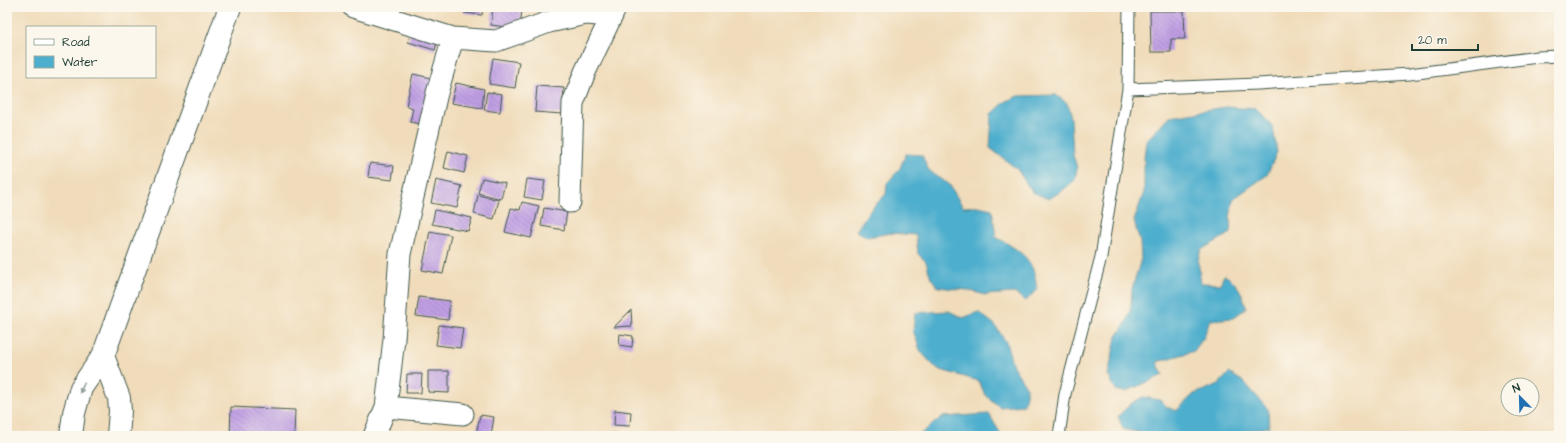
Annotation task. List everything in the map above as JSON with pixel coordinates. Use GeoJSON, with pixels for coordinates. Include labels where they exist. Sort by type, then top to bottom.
{"type":"FeatureCollection","features":[{"type":"Feature","properties":{"kind":"main road"},"geometry":{"type":"LineString","coordinates":[[71,436],[74,413],[81,388],[103,356],[230,7]]}},
{"type":"Feature","properties":{"kind":"main road"},"geometry":{"type":"LineString","coordinates":[[103,356],[119,398],[120,411],[118,436]]}},
{"type":"Feature","properties":{"kind":"street"},"geometry":{"type":"LineString","coordinates":[[353,7],[453,38],[496,41],[549,22],[586,14],[614,11]]}},
{"type":"Feature","properties":{"kind":"street"},"geometry":{"type":"LineString","coordinates":[[570,202],[573,103],[585,72],[614,11]]}},
{"type":"Feature","properties":{"kind":"street"},"geometry":{"type":"LineString","coordinates":[[374,436],[386,407],[394,339],[400,254],[437,93],[453,38]]}},
{"type":"Feature","properties":{"kind":"street"},"geometry":{"type":"LineString","coordinates":[[386,407],[463,414]]}},
{"type":"Feature","properties":{"kind":"lane"},"geometry":{"type":"LineString","coordinates":[[1058,436],[1065,394],[1101,257],[1128,89],[1129,7]]}},
{"type":"Feature","properties":{"kind":"lane"},"geometry":{"type":"LineString","coordinates":[[1128,89],[1258,84],[1402,74],[1538,57],[1559,56]]}},
{"type":"Feature","properties":{"kind":"water"},"geometry":{"type":"Polygon","coordinates":[[[1056,95],[1067,103],[1071,118],[1073,155],[1077,168],[1075,180],[1049,199],[1032,192],[1017,169],[990,148],[992,114],[1005,102],[1018,96],[1056,95]]]}},
{"type":"Feature","properties":{"kind":"water"},"geometry":{"type":"Polygon","coordinates":[[[1226,107],[1256,109],[1273,127],[1277,152],[1267,175],[1233,199],[1230,218],[1231,233],[1201,250],[1198,261],[1201,283],[1220,284],[1224,275],[1239,288],[1246,308],[1233,318],[1210,320],[1204,337],[1194,351],[1157,362],[1163,375],[1125,392],[1116,390],[1108,375],[1116,338],[1127,321],[1131,306],[1132,289],[1141,259],[1140,242],[1134,221],[1144,192],[1144,157],[1146,141],[1169,116],[1226,107]]]}},
{"type":"Feature","properties":{"kind":"water"},"geometry":{"type":"Polygon","coordinates":[[[906,154],[922,155],[928,169],[937,177],[949,184],[963,207],[978,206],[992,209],[996,237],[1020,252],[1030,263],[1033,270],[1037,289],[1026,301],[1014,293],[985,295],[967,290],[938,287],[931,278],[926,262],[918,254],[916,235],[891,233],[867,237],[856,231],[869,211],[886,194],[887,183],[899,170],[906,154]]]}},
{"type":"Feature","properties":{"kind":"water"},"geometry":{"type":"Polygon","coordinates":[[[949,311],[963,318],[978,312],[994,324],[1006,342],[1013,366],[1027,388],[1024,405],[1000,407],[985,395],[979,381],[937,369],[921,352],[913,331],[915,313],[949,311]]]}},
{"type":"Feature","properties":{"kind":"water"},"geometry":{"type":"Polygon","coordinates":[[[1229,373],[1244,382],[1268,409],[1269,427],[1245,431],[1241,436],[1145,436],[1141,433],[1123,429],[1118,416],[1132,403],[1143,397],[1160,400],[1167,407],[1176,411],[1194,394],[1219,384],[1229,373]]]}},
{"type":"Feature","properties":{"kind":"water"},"geometry":{"type":"Polygon","coordinates":[[[989,414],[1002,436],[918,436],[942,417],[989,414]]]}},
{"type":"Feature","properties":{"kind":"building"},"geometry":{"type":"Polygon","coordinates":[[[465,7],[483,7],[482,15],[464,13],[465,7]]]}},
{"type":"Feature","properties":{"kind":"building"},"geometry":{"type":"Polygon","coordinates":[[[493,7],[522,9],[520,29],[491,25],[493,7]]]}},
{"type":"Feature","properties":{"kind":"building"},"geometry":{"type":"Polygon","coordinates":[[[1150,11],[1184,11],[1185,39],[1171,39],[1171,52],[1151,52],[1150,11]]]}},
{"type":"Feature","properties":{"kind":"building"},"geometry":{"type":"Polygon","coordinates":[[[412,27],[439,35],[435,50],[408,42],[412,27]]]}},
{"type":"Feature","properties":{"kind":"building"},"geometry":{"type":"Polygon","coordinates":[[[493,58],[519,62],[515,88],[489,84],[493,58]]]}},
{"type":"Feature","properties":{"kind":"building"},"geometry":{"type":"Polygon","coordinates":[[[413,74],[436,79],[425,125],[410,122],[413,108],[406,106],[413,74]]]}},
{"type":"Feature","properties":{"kind":"building"},"geometry":{"type":"Polygon","coordinates":[[[456,83],[484,89],[482,108],[451,103],[456,83]]]}},
{"type":"Feature","properties":{"kind":"building"},"geometry":{"type":"Polygon","coordinates":[[[537,86],[564,88],[562,114],[535,112],[537,86]]]}},
{"type":"Feature","properties":{"kind":"building"},"geometry":{"type":"Polygon","coordinates":[[[487,92],[502,94],[500,112],[484,110],[487,92]]]}},
{"type":"Feature","properties":{"kind":"building"},"geometry":{"type":"Polygon","coordinates":[[[448,151],[468,156],[464,173],[444,168],[448,151]]]}},
{"type":"Feature","properties":{"kind":"building"},"geometry":{"type":"Polygon","coordinates":[[[370,163],[394,166],[392,180],[368,177],[370,163]]]}},
{"type":"Feature","properties":{"kind":"building"},"geometry":{"type":"Polygon","coordinates":[[[482,178],[505,183],[501,199],[478,193],[482,178]]]}},
{"type":"Feature","properties":{"kind":"building"},"geometry":{"type":"Polygon","coordinates":[[[527,179],[545,181],[542,200],[524,197],[527,179]]]}},
{"type":"Feature","properties":{"kind":"building"},"geometry":{"type":"Polygon","coordinates":[[[436,180],[462,186],[457,208],[431,203],[436,180]]]}},
{"type":"Feature","properties":{"kind":"building"},"geometry":{"type":"Polygon","coordinates":[[[478,195],[499,200],[494,219],[474,214],[478,195]]]}},
{"type":"Feature","properties":{"kind":"building"},"geometry":{"type":"Polygon","coordinates":[[[522,202],[539,206],[531,238],[505,232],[511,208],[520,210],[522,202]]]}},
{"type":"Feature","properties":{"kind":"building"},"geometry":{"type":"Polygon","coordinates":[[[544,208],[567,212],[564,230],[541,226],[544,208]]]}},
{"type":"Feature","properties":{"kind":"building"},"geometry":{"type":"Polygon","coordinates":[[[435,210],[472,218],[468,231],[432,224],[435,210]]]}},
{"type":"Feature","properties":{"kind":"building"},"geometry":{"type":"Polygon","coordinates":[[[430,231],[451,235],[443,274],[422,270],[430,231]]]}},
{"type":"Feature","properties":{"kind":"building"},"geometry":{"type":"Polygon","coordinates":[[[419,297],[450,301],[448,320],[416,316],[419,297]]]}},
{"type":"Feature","properties":{"kind":"building"},"geometry":{"type":"Polygon","coordinates":[[[631,310],[632,326],[614,327],[631,310]]]}},
{"type":"Feature","properties":{"kind":"building"},"geometry":{"type":"Polygon","coordinates":[[[439,325],[463,328],[460,348],[436,345],[439,325]]]}},
{"type":"Feature","properties":{"kind":"building"},"geometry":{"type":"Polygon","coordinates":[[[620,334],[633,336],[632,347],[619,345],[620,334]]]}},
{"type":"Feature","properties":{"kind":"building"},"geometry":{"type":"Polygon","coordinates":[[[428,371],[449,371],[449,393],[428,392],[428,371]]]}},
{"type":"Feature","properties":{"kind":"building"},"geometry":{"type":"Polygon","coordinates":[[[407,374],[422,374],[421,393],[406,393],[407,374]]]}},
{"type":"Feature","properties":{"kind":"building"},"geometry":{"type":"Polygon","coordinates":[[[231,407],[295,410],[294,436],[230,436],[231,407]]]}},
{"type":"Feature","properties":{"kind":"building"},"geometry":{"type":"Polygon","coordinates":[[[615,410],[631,412],[630,426],[614,425],[615,410]]]}},
{"type":"Feature","properties":{"kind":"building"},"geometry":{"type":"Polygon","coordinates":[[[480,415],[494,417],[491,436],[476,434],[480,415]]]}},
{"type":"Feature","properties":{"kind":"building"},"geometry":{"type":"Polygon","coordinates":[[[612,433],[628,434],[628,436],[611,436],[612,433]]]}}]}
